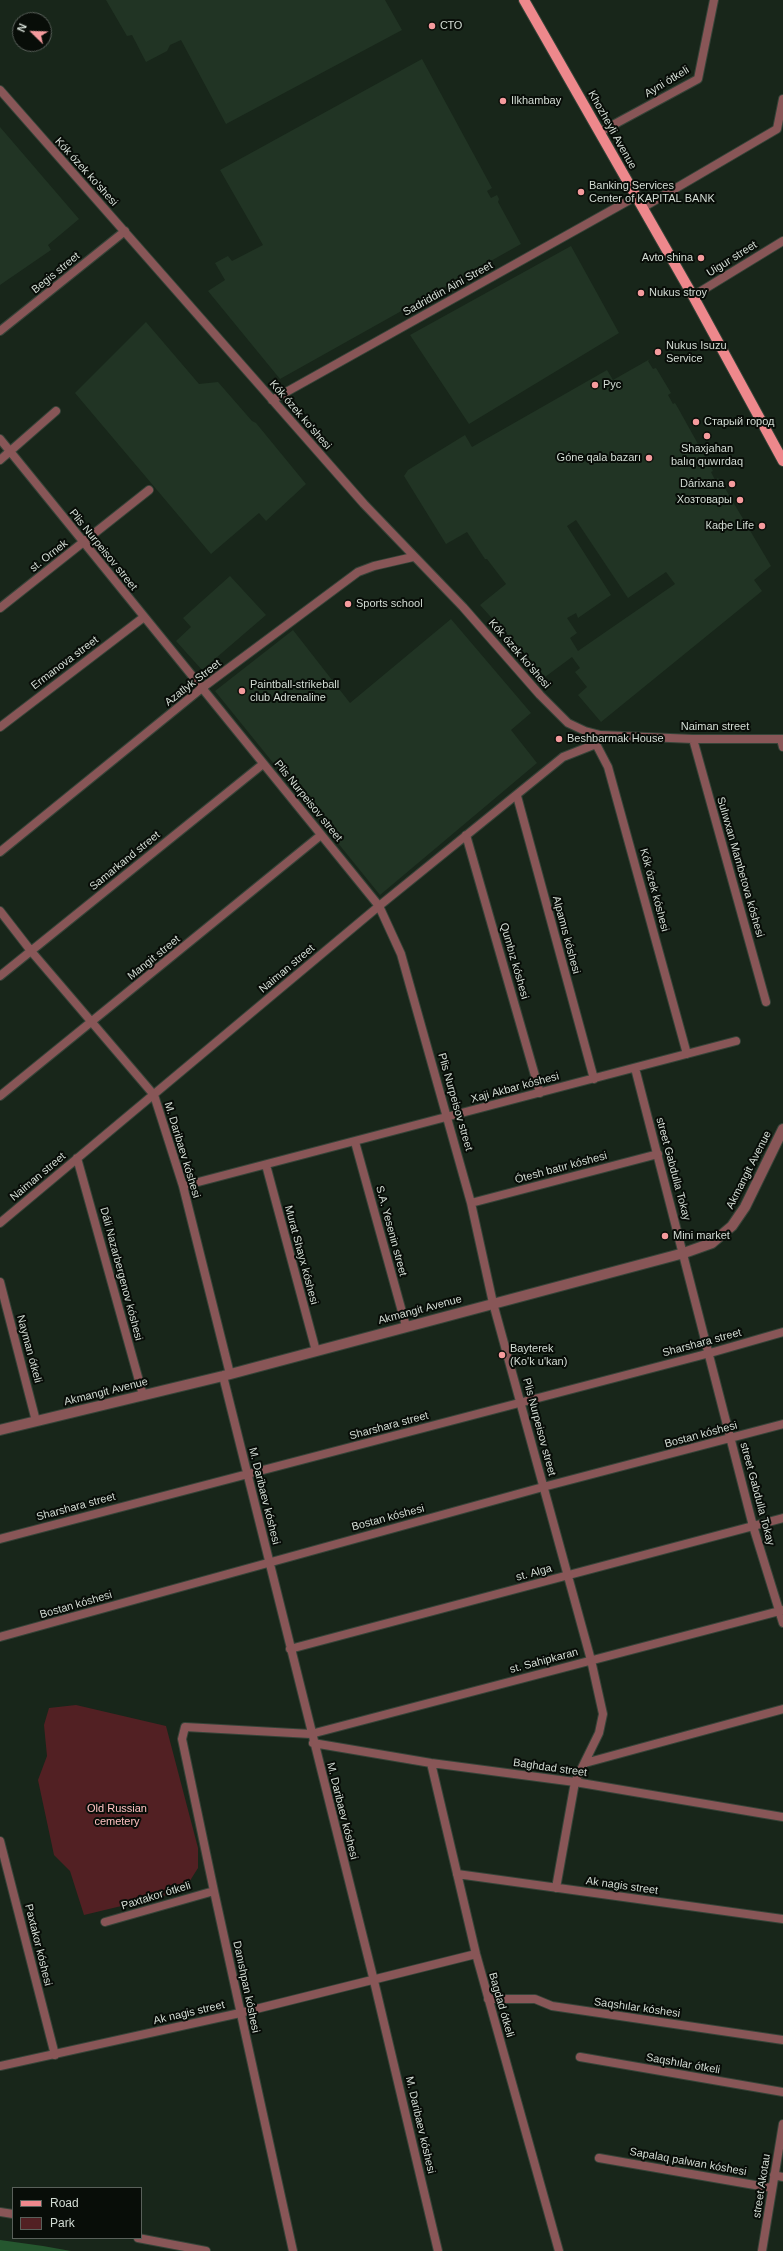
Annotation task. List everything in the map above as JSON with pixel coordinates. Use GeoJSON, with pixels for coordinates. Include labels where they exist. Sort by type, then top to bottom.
{"type":"FeatureCollection","features":[{"type":"Feature","properties":{"kind":"main road","name":"Khozheyli Avenue"},"geometry":{"type":"LineString","coordinates":[[524,0],[600,132],[635,197],[693,296],[783,461]]}},
{"type":"Feature","properties":{"kind":"street","name":"Ayni ótkeli"},"geometry":{"type":"LineString","coordinates":[[600,132],[698,79],[714,0]]}},
{"type":"Feature","properties":{"kind":"street","name":"Kók ózek ko'shesi"},"geometry":{"type":"LineString","coordinates":[[0,90],[272,400],[413,557],[464,607],[553,709],[568,723],[585,731],[600,735]]}},
{"type":"Feature","properties":{"kind":"street"},"geometry":{"type":"LineString","coordinates":[[642,208],[777,129],[783,99]]}},
{"type":"Feature","properties":{"kind":"street","name":"Sadriddin Aini Street"},"geometry":{"type":"LineString","coordinates":[[272,400],[635,197]]}},
{"type":"Feature","properties":{"kind":"street","name":"Begis street"},"geometry":{"type":"LineString","coordinates":[[0,331],[125,231]]}},
{"type":"Feature","properties":{"kind":"street","name":"Uigur street"},"geometry":{"type":"LineString","coordinates":[[693,296],[783,241]]}},
{"type":"Feature","properties":{"kind":"street"},"geometry":{"type":"LineString","coordinates":[[0,460],[56,411]]}},
{"type":"Feature","properties":{"kind":"street","name":"Plis Nurpeisov street"},"geometry":{"type":"LineString","coordinates":[[0,439],[379,906],[401,954],[471,1203],[492,1303],[521,1402],[591,1660],[603,1714],[599,1733],[575,1782],[556,1888]]}},
{"type":"Feature","properties":{"kind":"street","name":"st. Ornek"},"geometry":{"type":"LineString","coordinates":[[0,608],[149,490]]}},
{"type":"Feature","properties":{"kind":"street","name":"Azatlyk Street"},"geometry":{"type":"LineString","coordinates":[[0,852],[202,688],[358,572],[374,566],[413,557]]}},
{"type":"Feature","properties":{"kind":"street","name":"Ermanova street"},"geometry":{"type":"LineString","coordinates":[[0,727],[144,617]]}},
{"type":"Feature","properties":{"kind":"street"},"geometry":{"type":"LineString","coordinates":[[596,744],[600,735]]}},
{"type":"Feature","properties":{"kind":"street","name":"Naiman street"},"geometry":{"type":"LineString","coordinates":[[600,735],[782,741]]}},
{"type":"Feature","properties":{"kind":"street","name":"Sulıwxan Mambetova kóshesi"},"geometry":{"type":"LineString","coordinates":[[692,739],[766,1002]]}},
{"type":"Feature","properties":{"kind":"street","name":"Naiman street"},"geometry":{"type":"LineString","coordinates":[[0,1223],[379,906],[466,835],[517,796],[563,757],[596,744]]}},
{"type":"Feature","properties":{"kind":"street","name":"Kók ózek kóshesi"},"geometry":{"type":"LineString","coordinates":[[596,744],[608,767],[687,1054]]}},
{"type":"Feature","properties":{"kind":"street","name":"Samarkand street"},"geometry":{"type":"LineString","coordinates":[[0,976],[263,764]]}},
{"type":"Feature","properties":{"kind":"street","name":"Alpamıs kóshesi"},"geometry":{"type":"LineString","coordinates":[[517,796],[594,1079]]}},
{"type":"Feature","properties":{"kind":"street","name":"Mangit street"},"geometry":{"type":"LineString","coordinates":[[0,1096],[92,1023],[321,835]]}},
{"type":"Feature","properties":{"kind":"street","name":"Qumbız kóshesi"},"geometry":{"type":"LineString","coordinates":[[466,835],[540,1093]]}},
{"type":"Feature","properties":{"kind":"street","name":"M. Daribaev kóshesi"},"geometry":{"type":"LineString","coordinates":[[0,911],[31,951],[154,1095],[183,1186],[247,1474],[313,1743],[374,1981],[438,2251]]}},
{"type":"Feature","properties":{"kind":"street","name":"Xaji Akbar kóshesi"},"geometry":{"type":"LineString","coordinates":[[183,1186],[448,1118],[736,1041]]}},
{"type":"Feature","properties":{"kind":"street","name":"street Gabdulla Tokay"},"geometry":{"type":"LineString","coordinates":[[636,1068],[753,1526],[782,1610],[783,1623]]}},
{"type":"Feature","properties":{"kind":"street","name":"Akmangit Avenue"},"geometry":{"type":"LineString","coordinates":[[0,1430],[226,1375],[684,1253],[712,1243],[732,1226],[754,1190],[783,1129]]}},
{"type":"Feature","properties":{"kind":"street","name":"S.A. Yesenin street"},"geometry":{"type":"LineString","coordinates":[[355,1142],[406,1326]]}},
{"type":"Feature","properties":{"kind":"street","name":"Ótesh batır kóshesi"},"geometry":{"type":"LineString","coordinates":[[471,1203],[658,1154]]}},
{"type":"Feature","properties":{"kind":"street","name":"Dáli Nazarbergenov kóshesi"},"geometry":{"type":"LineString","coordinates":[[78,1158],[143,1395]]}},
{"type":"Feature","properties":{"kind":"street","name":"Murat Shayx kóshesi"},"geometry":{"type":"LineString","coordinates":[[266,1165],[316,1351]]}},
{"type":"Feature","properties":{"kind":"street","name":"Nayman ótkeli"},"geometry":{"type":"LineString","coordinates":[[0,1282],[36,1421]]}},
{"type":"Feature","properties":{"kind":"street","name":"Sharshara street"},"geometry":{"type":"LineString","coordinates":[[0,1538],[710,1353],[783,1332]]}},
{"type":"Feature","properties":{"kind":"street","name":"Bostan kóshesi"},"geometry":{"type":"LineString","coordinates":[[0,1637],[543,1487],[783,1424]]}},
{"type":"Feature","properties":{"kind":"street","name":"st. Alga"},"geometry":{"type":"LineString","coordinates":[[290,1649],[783,1518]]}},
{"type":"Feature","properties":{"kind":"street","name":"st. Sahipkaran"},"geometry":{"type":"LineString","coordinates":[[185,1727],[311,1734],[782,1610]]}},
{"type":"Feature","properties":{"kind":"street"},"geometry":{"type":"LineString","coordinates":[[585,1762],[783,1710]]}},
{"type":"Feature","properties":{"kind":"street","name":"Danıshpan kóshesi"},"geometry":{"type":"LineString","coordinates":[[185,1727],[182,1739],[293,2251]]}},
{"type":"Feature","properties":{"kind":"street","name":"Baghdad street"},"geometry":{"type":"LineString","coordinates":[[313,1743],[431,1763],[575,1782],[783,1817]]}},
{"type":"Feature","properties":{"kind":"street","name":"Bagdad ótkeli"},"geometry":{"type":"LineString","coordinates":[[431,1763],[476,1954],[559,2251]]}},
{"type":"Feature","properties":{"kind":"street","name":"Paxtakor kóshesi"},"geometry":{"type":"LineString","coordinates":[[0,1841],[55,2055]]}},
{"type":"Feature","properties":{"kind":"street","name":"Ak nagis street"},"geometry":{"type":"LineString","coordinates":[[457,1874],[783,1919]]}},
{"type":"Feature","properties":{"kind":"street","name":"Paxtakor ótkeli"},"geometry":{"type":"LineString","coordinates":[[105,1922],[214,1891]]}},
{"type":"Feature","properties":{"kind":"street","name":"Ak nagis street"},"geometry":{"type":"LineString","coordinates":[[0,2066],[55,2055],[374,1981],[476,1954]]}},
{"type":"Feature","properties":{"kind":"street","name":"Saqshılar kóshesi"},"geometry":{"type":"LineString","coordinates":[[488,1999],[535,1999],[552,2006],[783,2040]]}},
{"type":"Feature","properties":{"kind":"street","name":"Saqshılar ótkeli"},"geometry":{"type":"LineString","coordinates":[[580,2057],[783,2092]]}},
{"type":"Feature","properties":{"kind":"street","name":"street Akotau"},"geometry":{"type":"LineString","coordinates":[[762,2251],[783,2124]]}},
{"type":"Feature","properties":{"kind":"street","name":"Sapalaq palwan kóshesi"},"geometry":{"type":"LineString","coordinates":[[599,2158],[772,2188]]}},
{"type":"Feature","properties":{"kind":"street"},"geometry":{"type":"LineString","coordinates":[[774,2175],[783,2177]]}},
{"type":"Feature","properties":{"kind":"street"},"geometry":{"type":"LineString","coordinates":[[0,2212],[12,2214]]}},
{"type":"Feature","properties":{"kind":"street"},"geometry":{"type":"LineString","coordinates":[[142,2239],[206,2251]]}},
{"type":"Feature","properties":{"kind":"shaded area"},"geometry":{"type":"Polygon","coordinates":[[[106,0],[385,0],[402,30],[226,124],[181,40],[170,45],[167,51],[146,62],[132,35],[127,36],[106,0]]]}},
{"type":"Feature","properties":{"kind":"shaded area"},"geometry":{"type":"Polygon","coordinates":[[[422,59],[492,188],[487,191],[491,198],[497,195],[499,199],[498,202],[521,244],[280,379],[208,291],[225,280],[215,263],[228,256],[232,261],[263,245],[220,170],[422,59]]]}},
{"type":"Feature","properties":{"kind":"shaded area"},"geometry":{"type":"Polygon","coordinates":[[[0,127],[79,219],[48,245],[51,250],[0,285],[0,127]]]}},
{"type":"Feature","properties":{"kind":"shaded area"},"geometry":{"type":"Polygon","coordinates":[[[571,246],[619,333],[469,424],[410,335],[571,246]]]}},
{"type":"Feature","properties":{"kind":"shaded area"},"geometry":{"type":"Polygon","coordinates":[[[146,322],[199,384],[218,382],[252,421],[256,423],[306,484],[266,521],[259,513],[211,554],[75,393],[146,322]]]}},
{"type":"Feature","properties":{"kind":"shaded area"},"geometry":{"type":"Polygon","coordinates":[[[650,359],[648,361],[653,369],[656,368],[671,393],[668,395],[673,404],[675,403],[678,408],[713,471],[711,472],[715,480],[718,478],[723,485],[771,566],[754,580],[762,591],[601,722],[578,695],[587,687],[575,672],[580,668],[572,657],[545,677],[480,605],[506,584],[487,559],[485,559],[467,532],[446,544],[404,476],[408,470],[465,435],[472,447],[607,370],[613,380],[650,359]],[[576,520],[567,526],[611,595],[578,618],[576,613],[567,618],[577,633],[570,638],[578,651],[675,584],[666,572],[628,598],[576,520]]]}},
{"type":"Feature","properties":{"kind":"shaded area"},"geometry":{"type":"Polygon","coordinates":[[[230,576],[266,615],[202,670],[176,641],[191,627],[183,618],[230,576]]]}},
{"type":"Feature","properties":{"kind":"shaded area"},"geometry":{"type":"Polygon","coordinates":[[[451,619],[531,713],[511,730],[537,763],[380,895],[215,691],[293,630],[350,703],[451,619]]]}},
{"type":"Feature","properties":{"kind":"shaded area"},"geometry":{"type":"Polygon","coordinates":[[[0,2240],[43,2246],[71,2251],[0,2251],[0,2240]]]}},
{"type":"Feature","properties":{"kind":"green space","name":"Old Russian cemetery"},"geometry":{"type":"Polygon","coordinates":[[[76,1705],[166,1726],[198,1848],[198,1868],[186,1887],[167,1895],[84,1915],[70,1871],[54,1855],[38,1780],[47,1756],[44,1725],[49,1708],[76,1705]]]}},
{"type":"Feature","properties":{"kind":"place","name":"СТО"},"geometry":{"type":"Point","coordinates":[432,26]}},
{"type":"Feature","properties":{"kind":"place","name":"Ilkhambay"},"geometry":{"type":"Point","coordinates":[503,101]}},
{"type":"Feature","properties":{"kind":"place","name":"Banking Services Center of KAPITAL BANK"},"geometry":{"type":"Point","coordinates":[581,192]}},
{"type":"Feature","properties":{"kind":"place","name":"Avto shina"},"geometry":{"type":"Point","coordinates":[701,258]}},
{"type":"Feature","properties":{"kind":"place","name":"Nukus stroy"},"geometry":{"type":"Point","coordinates":[641,293]}},
{"type":"Feature","properties":{"kind":"place","name":"Nukus Isuzu Service"},"geometry":{"type":"Point","coordinates":[658,352]}},
{"type":"Feature","properties":{"kind":"place","name":"Рус"},"geometry":{"type":"Point","coordinates":[595,385]}},
{"type":"Feature","properties":{"kind":"place","name":"Старый город"},"geometry":{"type":"Point","coordinates":[696,422]}},
{"type":"Feature","properties":{"kind":"place","name":"Shaxjahan balıq quwırdaq"},"geometry":{"type":"Point","coordinates":[707,436]}},
{"type":"Feature","properties":{"kind":"place","name":"Góne qala bazarı"},"geometry":{"type":"Point","coordinates":[649,458]}},
{"type":"Feature","properties":{"kind":"place","name":"Dárixana"},"geometry":{"type":"Point","coordinates":[732,484]}},
{"type":"Feature","properties":{"kind":"place","name":"Хозтовары"},"geometry":{"type":"Point","coordinates":[740,500]}},
{"type":"Feature","properties":{"kind":"place","name":"Кафе Life"},"geometry":{"type":"Point","coordinates":[762,526]}},
{"type":"Feature","properties":{"kind":"place","name":"Sports school"},"geometry":{"type":"Point","coordinates":[348,604]}},
{"type":"Feature","properties":{"kind":"place","name":"Paintball-strikeball club Adrenaline"},"geometry":{"type":"Point","coordinates":[242,691]}},
{"type":"Feature","properties":{"kind":"place","name":"Beshbarmak House"},"geometry":{"type":"Point","coordinates":[559,739]}},
{"type":"Feature","properties":{"kind":"place","name":"Mini market"},"geometry":{"type":"Point","coordinates":[665,1236]}},
{"type":"Feature","properties":{"kind":"place","name":"Bayterek (Ko'k u'kan)"},"geometry":{"type":"Point","coordinates":[502,1355]}}]}
